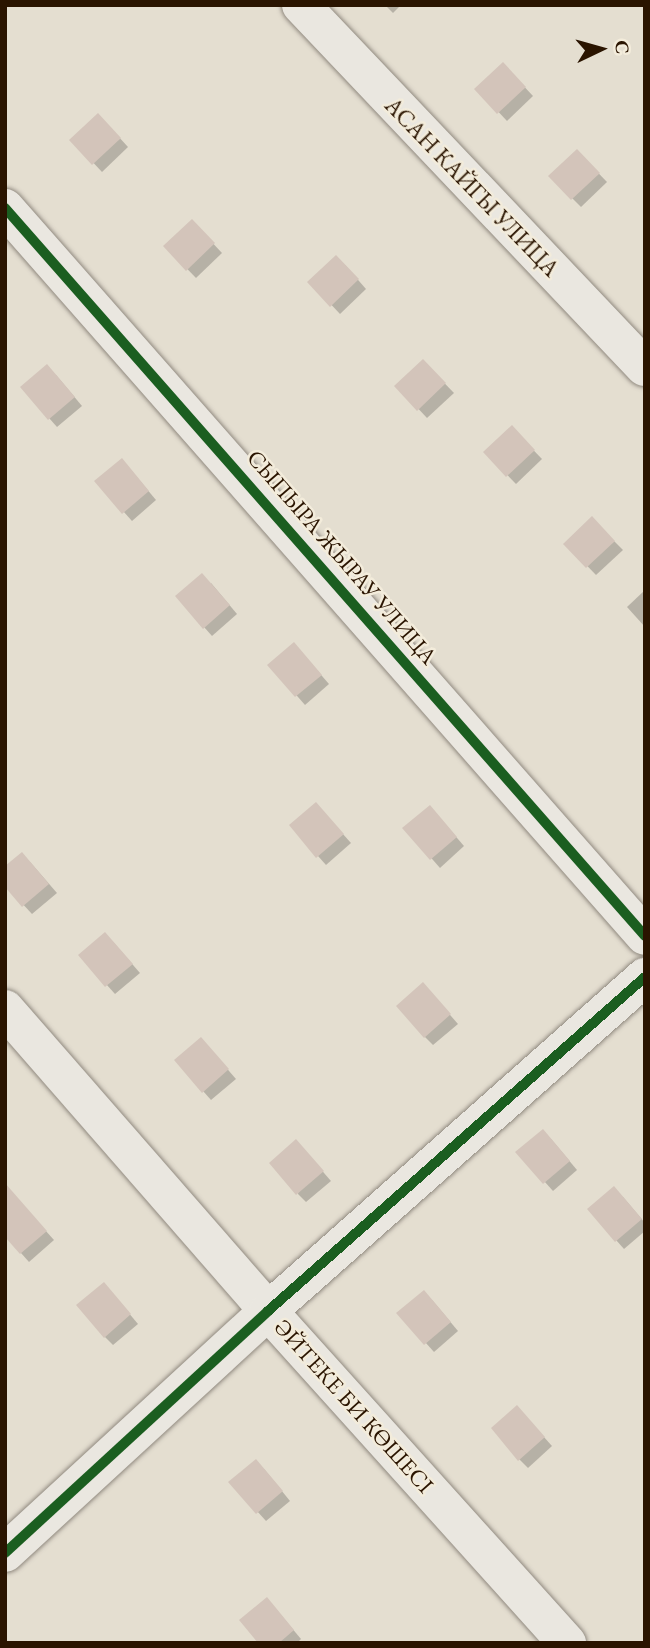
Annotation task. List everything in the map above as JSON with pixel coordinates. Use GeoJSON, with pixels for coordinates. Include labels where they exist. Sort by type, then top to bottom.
{"type":"FeatureCollection","features":[{"type":"Feature","properties":{"kind":"street","name":"АСАН КАЙГЫ УЛИЦА"},"geometry":{"type":"LineString","coordinates":[[301,5],[645,367]]}},
{"type":"Feature","properties":{"kind":"street","name":"СЫПЫРА ЖЫРАУ УЛИЦА"},"geometry":{"type":"LineString","coordinates":[[5,208],[645,936]]}},
{"type":"Feature","properties":{"kind":"street"},"geometry":{"type":"LineString","coordinates":[[5,1553],[268,1311],[645,977]]}},
{"type":"Feature","properties":{"kind":"street","name":"ӘЙТЕКЕ БИ КӨШЕСІ"},"geometry":{"type":"LineString","coordinates":[[5,1009],[268,1311],[567,1643]]}},
{"type":"Feature","properties":{"kind":"building"},"geometry":{"type":"Polygon","coordinates":[[[503,62],[526,87],[497,114],[474,89],[503,62]]]}},
{"type":"Feature","properties":{"kind":"building"},"geometry":{"type":"Polygon","coordinates":[[[98,113],[121,138],[92,165],[69,140],[98,113]]]}},
{"type":"Feature","properties":{"kind":"building"},"geometry":{"type":"Polygon","coordinates":[[[577,149],[600,173],[571,200],[548,176],[577,149]]]}},
{"type":"Feature","properties":{"kind":"building"},"geometry":{"type":"Polygon","coordinates":[[[192,219],[215,243],[186,271],[163,246],[192,219]]]}},
{"type":"Feature","properties":{"kind":"building"},"geometry":{"type":"Polygon","coordinates":[[[336,255],[359,279],[330,307],[307,282],[336,255]]]}},
{"type":"Feature","properties":{"kind":"building"},"geometry":{"type":"Polygon","coordinates":[[[423,359],[446,383],[417,411],[394,386],[423,359]]]}},
{"type":"Feature","properties":{"kind":"building"},"geometry":{"type":"Polygon","coordinates":[[[47,364],[75,397],[48,420],[20,387],[47,364]]]}},
{"type":"Feature","properties":{"kind":"building"},"geometry":{"type":"Polygon","coordinates":[[[512,425],[535,450],[506,477],[483,452],[512,425]]]}},
{"type":"Feature","properties":{"kind":"building"},"geometry":{"type":"Polygon","coordinates":[[[122,458],[149,491],[122,514],[94,481],[122,458]]]}},
{"type":"Feature","properties":{"kind":"building"},"geometry":{"type":"Polygon","coordinates":[[[592,516],[615,541],[586,568],[563,544],[592,516]]]}},
{"type":"Feature","properties":{"kind":"building"},"geometry":{"type":"Polygon","coordinates":[[[202,573],[230,605],[203,629],[175,596],[202,573]]]}},
{"type":"Feature","properties":{"kind":"building"},"geometry":{"type":"Polygon","coordinates":[[[294,642],[322,675],[295,697],[267,665],[294,642]]]}},
{"type":"Feature","properties":{"kind":"building"},"geometry":{"type":"Polygon","coordinates":[[[316,802],[344,834],[316,858],[289,825],[316,802]]]}},
{"type":"Feature","properties":{"kind":"building"},"geometry":{"type":"Polygon","coordinates":[[[430,805],[457,837],[430,860],[402,828],[430,805]]]}},
{"type":"Feature","properties":{"kind":"building"},"geometry":{"type":"Polygon","coordinates":[[[22,852],[49,884],[22,907],[5,887],[5,866],[22,852]]]}},
{"type":"Feature","properties":{"kind":"building"},"geometry":{"type":"Polygon","coordinates":[[[105,932],[133,964],[105,987],[78,955],[105,932]]]}},
{"type":"Feature","properties":{"kind":"building"},"geometry":{"type":"Polygon","coordinates":[[[423,982],[451,1014],[424,1038],[396,1006],[423,982]]]}},
{"type":"Feature","properties":{"kind":"building"},"geometry":{"type":"Polygon","coordinates":[[[201,1037],[229,1069],[202,1093],[174,1060],[201,1037]]]}},
{"type":"Feature","properties":{"kind":"building"},"geometry":{"type":"Polygon","coordinates":[[[543,1129],[570,1161],[543,1184],[515,1152],[543,1129]]]}},
{"type":"Feature","properties":{"kind":"building"},"geometry":{"type":"Polygon","coordinates":[[[296,1139],[324,1171],[296,1195],[269,1163],[296,1139]]]}},
{"type":"Feature","properties":{"kind":"building"},"geometry":{"type":"Polygon","coordinates":[[[5,1183],[47,1231],[20,1254],[5,1237],[5,1183]]]}},
{"type":"Feature","properties":{"kind":"building"},"geometry":{"type":"Polygon","coordinates":[[[614,1186],[642,1219],[615,1242],[587,1209],[614,1186]]]}},
{"type":"Feature","properties":{"kind":"building"},"geometry":{"type":"Polygon","coordinates":[[[104,1282],[131,1314],[104,1338],[76,1305],[104,1282]]]}},
{"type":"Feature","properties":{"kind":"building"},"geometry":{"type":"Polygon","coordinates":[[[424,1290],[451,1322],[424,1345],[396,1313],[424,1290]]]}},
{"type":"Feature","properties":{"kind":"building"},"geometry":{"type":"Polygon","coordinates":[[[517,1405],[545,1437],[518,1461],[491,1428],[517,1405]]]}},
{"type":"Feature","properties":{"kind":"building"},"geometry":{"type":"Polygon","coordinates":[[[256,1459],[283,1491],[256,1514],[228,1482],[256,1459]]]}},
{"type":"Feature","properties":{"kind":"building"},"geometry":{"type":"Polygon","coordinates":[[[267,1597],[294,1630],[279,1643],[258,1643],[239,1620],[267,1597]]]}},
{"type":"Feature","properties":{"kind":"cycle path"},"geometry":{"type":"LineString","coordinates":[[5,208],[645,936]]}},
{"type":"Feature","properties":{"kind":"cycle path"},"geometry":{"type":"LineString","coordinates":[[5,1553],[268,1311],[645,977]]}}]}
